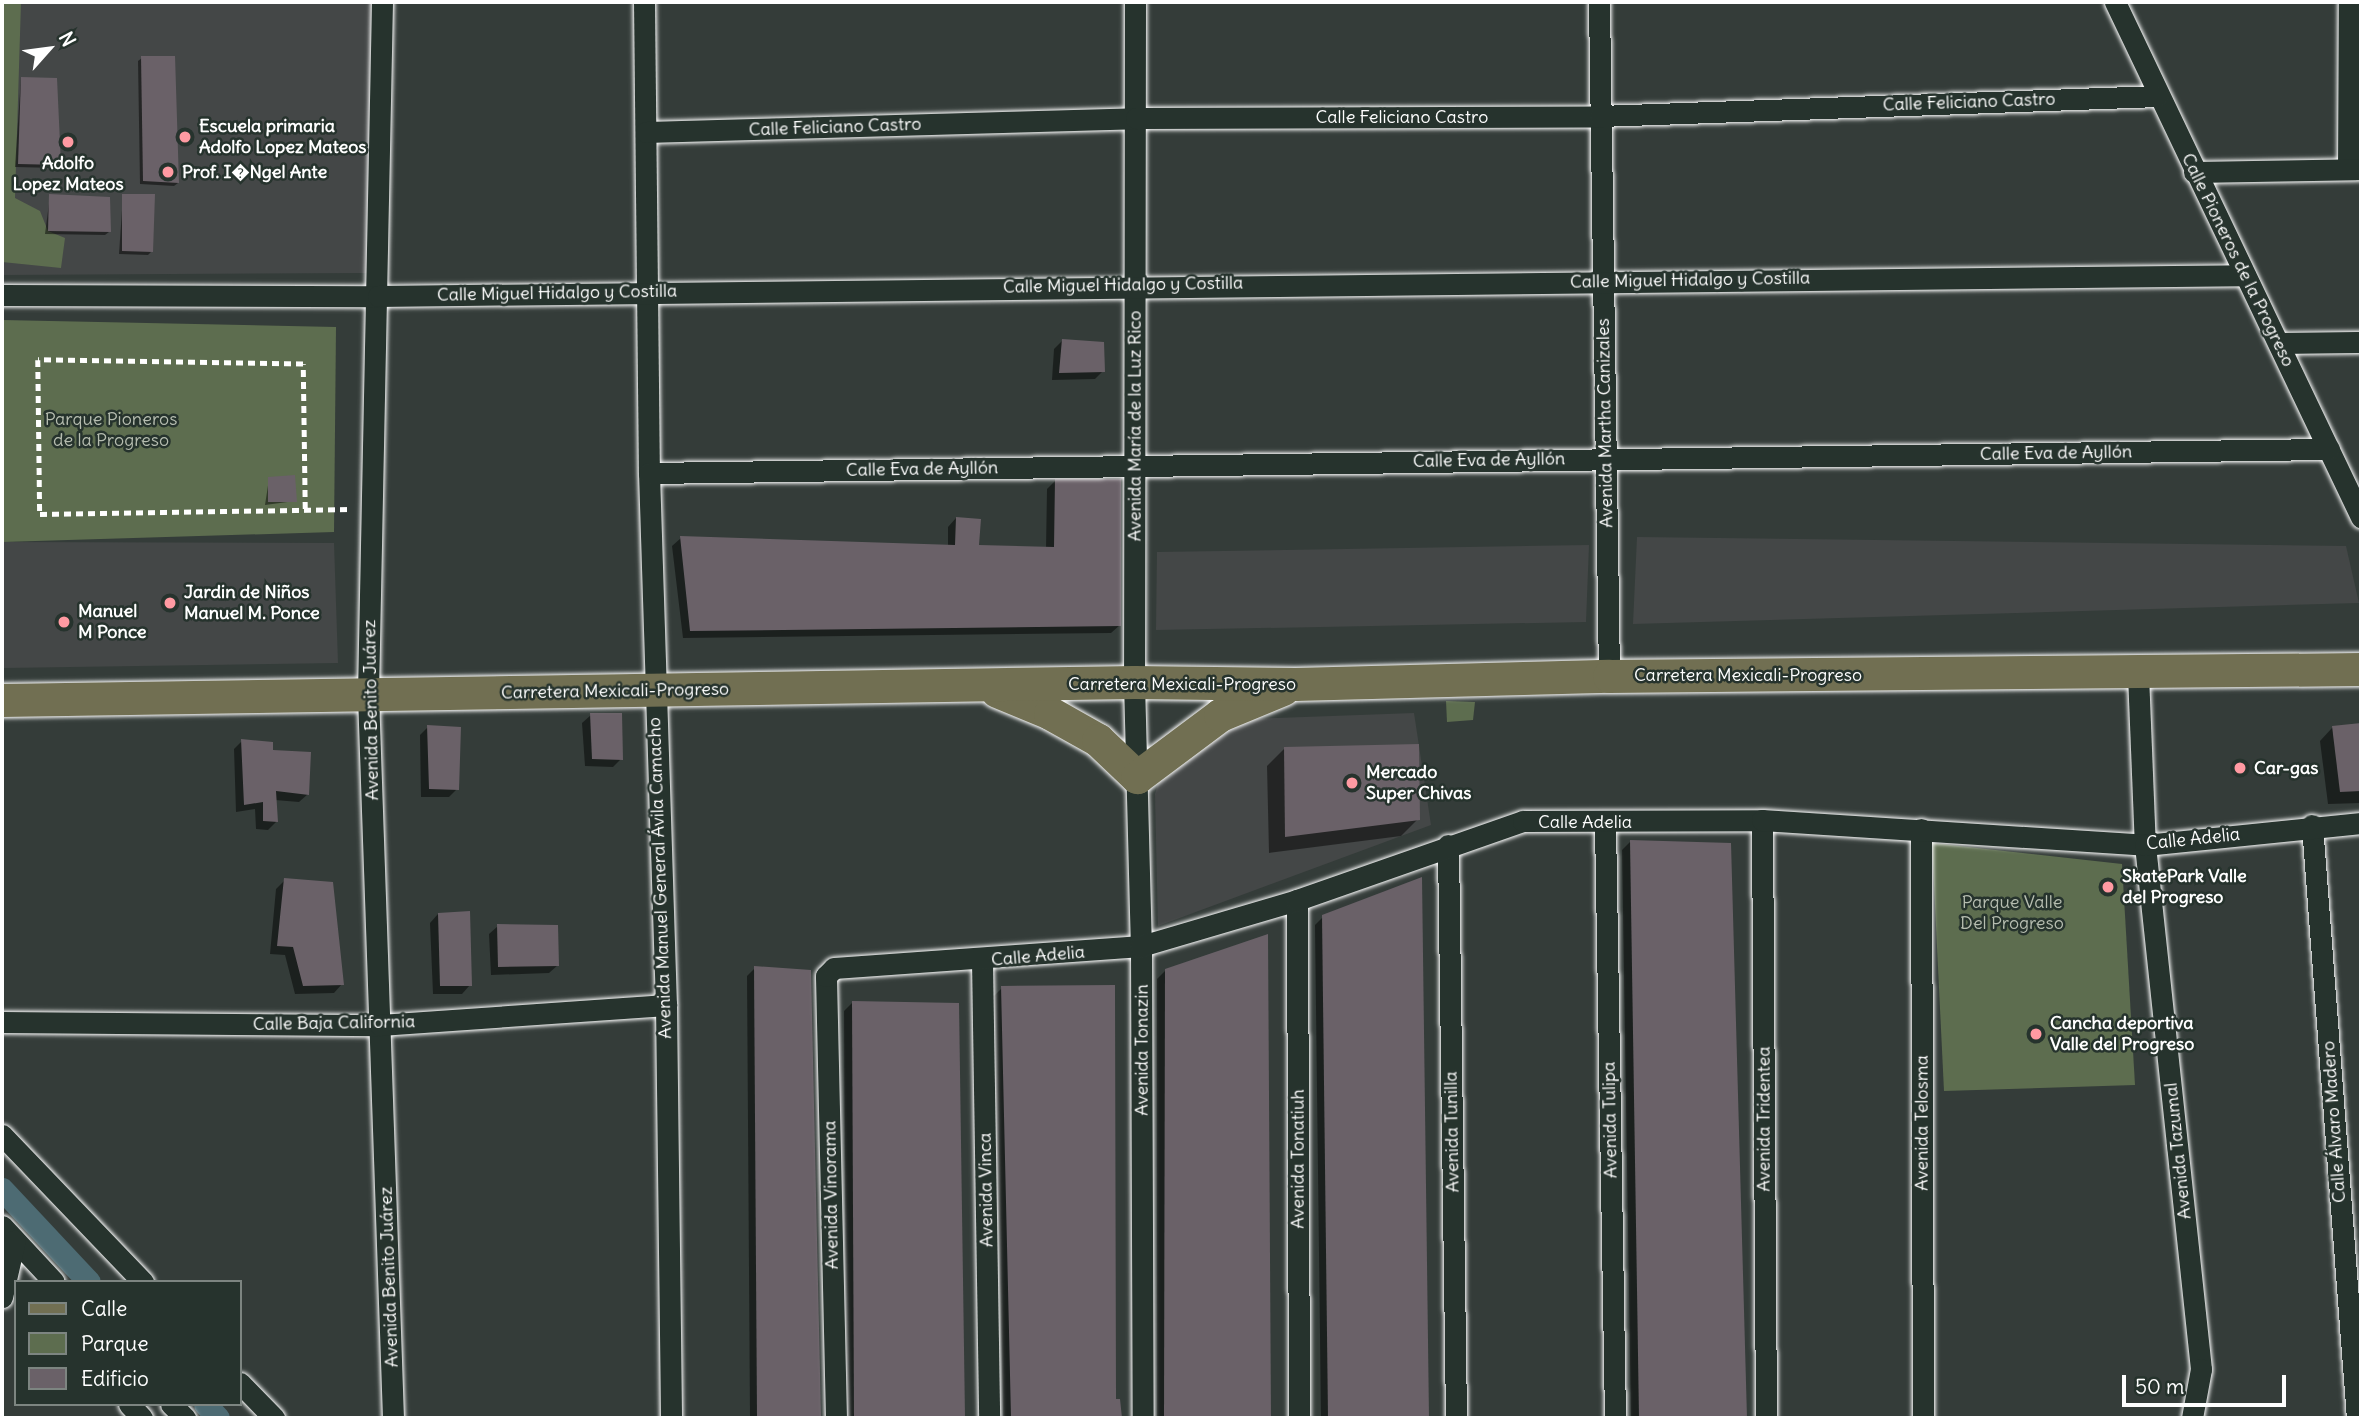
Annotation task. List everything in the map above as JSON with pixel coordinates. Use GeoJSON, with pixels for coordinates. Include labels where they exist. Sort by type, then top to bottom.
{"type":"FeatureCollection","features":[{"type":"Feature","properties":{"kind":"main road","name":"Carretera Mexicali-Progreso"},"geometry":{"type":"LineString","coordinates":[[2,700],[653,689],[987,687],[1134,682],[1295,684],[1609,676],[2138,674],[2361,670]]}},
{"type":"Feature","properties":{"kind":"main road"},"geometry":{"type":"LineString","coordinates":[[987,687],[1050,713],[1098,740],[1137,777],[1220,715],[1295,684]]}},
{"type":"Feature","properties":{"kind":"street","name":"Avenida Benito Juárez"},"geometry":{"type":"LineString","coordinates":[[383,2],[368,695],[393,1418]]}},
{"type":"Feature","properties":{"kind":"street","name":"Avenida Manuel General Ávila Camacho"},"geometry":{"type":"LineString","coordinates":[[644,2],[653,689],[666,1004],[671,1418]]}},
{"type":"Feature","properties":{"kind":"street","name":"Avenida María de la Luz Rico"},"geometry":{"type":"LineString","coordinates":[[1134,682],[1137,465],[1135,2]]}},
{"type":"Feature","properties":{"kind":"street","name":"Avenida Martha Canizales"},"geometry":{"type":"LineString","coordinates":[[1599,2],[1609,676]]}},
{"type":"Feature","properties":{"kind":"street","name":"Calle Pioneros de la Progreso"},"geometry":{"type":"LineString","coordinates":[[2115,2],[2361,517]]}},
{"type":"Feature","properties":{"kind":"street"},"geometry":{"type":"LineString","coordinates":[[2194,172],[2355,169],[2349,2]]}},
{"type":"Feature","properties":{"kind":"street","name":"Calle Feliciano Castro"},"geometry":{"type":"LineString","coordinates":[[646,132],[1136,118],[1600,116],[2158,96]]}},
{"type":"Feature","properties":{"kind":"street","name":"Calle Miguel Hidalgo y Costilla"},"geometry":{"type":"LineString","coordinates":[[2,295],[378,296],[1135,285],[2245,275]]}},
{"type":"Feature","properties":{"kind":"street"},"geometry":{"type":"LineString","coordinates":[[2279,343],[2361,342]]}},
{"type":"Feature","properties":{"kind":"street","name":"Calle Eva de Ayllón"},"geometry":{"type":"LineString","coordinates":[[649,473],[2329,449]]}},
{"type":"Feature","properties":{"kind":"street","name":"Avenida Tazumal"},"geometry":{"type":"LineString","coordinates":[[2138,674],[2145,845],[2202,1369],[2192,1418]]}},
{"type":"Feature","properties":{"kind":"street","name":"Avenida Tonazin"},"geometry":{"type":"LineString","coordinates":[[1134,682],[1141,946],[1143,1418]]}},
{"type":"Feature","properties":{"kind":"street","name":"Calle Adelia"},"geometry":{"type":"LineString","coordinates":[[828,972],[1141,946],[1297,900],[1523,821],[1762,820],[1921,828],[2145,845],[2312,825],[2361,823]]}},
{"type":"Feature","properties":{"kind":"street","name":"Avenida Tridentea"},"geometry":{"type":"LineString","coordinates":[[1762,820],[1766,1418]]}},
{"type":"Feature","properties":{"kind":"street","name":"Avenida Tulipa"},"geometry":{"type":"LineString","coordinates":[[1605,822],[1615,1418]]}},
{"type":"Feature","properties":{"kind":"street","name":"Calle Álvaro Madero"},"geometry":{"type":"LineString","coordinates":[[2312,825],[2357,1418]]}},
{"type":"Feature","properties":{"kind":"street","name":"Avenida Telosma"},"geometry":{"type":"LineString","coordinates":[[1921,828],[1923,1418]]}},
{"type":"Feature","properties":{"kind":"street","name":"Avenida Tunilla"},"geometry":{"type":"LineString","coordinates":[[1448,845],[1456,1418]]}},
{"type":"Feature","properties":{"kind":"street","name":"Avenida Tonatiuh"},"geometry":{"type":"LineString","coordinates":[[1297,900],[1299,1418]]}},
{"type":"Feature","properties":{"kind":"street","name":"Avenida Vinca"},"geometry":{"type":"LineString","coordinates":[[982,961],[989,1418]]}},
{"type":"Feature","properties":{"kind":"street","name":"Avenida Vinorama"},"geometry":{"type":"LineString","coordinates":[[828,972],[836,1418]]}},
{"type":"Feature","properties":{"kind":"street","name":"Calle Baja California"},"geometry":{"type":"LineString","coordinates":[[2,1022],[380,1025],[666,1004]]}},
{"type":"Feature","properties":{"kind":"street"},"geometry":{"type":"LineString","coordinates":[[2,1135],[141,1280]]}},
{"type":"Feature","properties":{"kind":"street"},"geometry":{"type":"LineString","coordinates":[[2,1297],[8,1273],[8,1233]]}},
{"type":"Feature","properties":{"kind":"street"},"geometry":{"type":"LineString","coordinates":[[8,1233],[52,1280]]}},
{"type":"Feature","properties":{"kind":"street"},"geometry":{"type":"LineString","coordinates":[[242,1385],[274,1418]]}},
{"type":"Feature","properties":{"kind":"path"},"geometry":{"type":"LineString","coordinates":[[305,509],[303,364],[38,360],[40,514],[373,509]]}},
{"type":"Feature","properties":{"kind":"shaded area","name":"Escuela primaria Adolfo Lopez Mateos"},"geometry":{"type":"Polygon","coordinates":[[[2,2],[371,2],[367,273],[2,275],[2,2]]]}},
{"type":"Feature","properties":{"kind":"shaded area"},"geometry":{"type":"Polygon","coordinates":[[[1637,537],[2346,546],[2359,603],[1633,624],[1637,537]]]}},
{"type":"Feature","properties":{"kind":"shaded area","name":"Jardin de Niños Manuel M. Ponce"},"geometry":{"type":"Polygon","coordinates":[[[3,542],[334,543],[338,663],[4,668],[3,542]]]}},
{"type":"Feature","properties":{"kind":"shaded area"},"geometry":{"type":"Polygon","coordinates":[[[1589,545],[1586,622],[1156,630],[1157,552],[1589,545]]]}},
{"type":"Feature","properties":{"kind":"shaded area"},"geometry":{"type":"Polygon","coordinates":[[[1414,713],[1431,825],[1158,926],[1155,794],[1162,769],[1180,748],[1250,719],[1414,713]]]}},
{"type":"Feature","properties":{"kind":"green space"},"geometry":{"type":"Polygon","coordinates":[[[2,2],[21,2],[15,198],[40,211],[48,231],[65,238],[61,268],[2,262],[2,2]]]}},
{"type":"Feature","properties":{"kind":"green space","name":"Parque Pioneros de la Progreso"},"geometry":{"type":"Polygon","coordinates":[[[2,320],[336,327],[334,532],[3,542],[2,320]]]}},
{"type":"Feature","properties":{"kind":"green space"},"geometry":{"type":"Polygon","coordinates":[[[1446,701],[1475,702],[1473,720],[1447,722],[1446,701]]]}},
{"type":"Feature","properties":{"kind":"green space","name":"Parque Valle Del Progreso"},"geometry":{"type":"Polygon","coordinates":[[[1932,843],[2122,864],[2135,1085],[1944,1091],[1932,843]]]}},
{"type":"Feature","properties":{"kind":"building"},"geometry":{"type":"Polygon","coordinates":[[[141,56],[175,56],[179,183],[143,181],[141,56]]]}},
{"type":"Feature","properties":{"kind":"building"},"geometry":{"type":"Polygon","coordinates":[[[21,77],[57,78],[61,165],[18,164],[21,77]]]}},
{"type":"Feature","properties":{"kind":"building"},"geometry":{"type":"Polygon","coordinates":[[[49,194],[110,197],[111,232],[48,231],[49,194]]]}},
{"type":"Feature","properties":{"kind":"building"},"geometry":{"type":"Polygon","coordinates":[[[122,194],[155,194],[153,252],[122,251],[122,194]]]}},
{"type":"Feature","properties":{"kind":"building"},"geometry":{"type":"Polygon","coordinates":[[[1062,339],[1104,342],[1105,372],[1059,373],[1062,339]]]}},
{"type":"Feature","properties":{"kind":"building"},"geometry":{"type":"Polygon","coordinates":[[[295,475],[297,502],[268,502],[268,477],[295,475]]]}},
{"type":"Feature","properties":{"kind":"building"},"geometry":{"type":"Polygon","coordinates":[[[1055,479],[1121,479],[1121,626],[690,631],[680,536],[955,545],[956,517],[981,519],[979,545],[1054,547],[1055,479]]]}},
{"type":"Feature","properties":{"kind":"building"},"geometry":{"type":"Polygon","coordinates":[[[590,713],[622,713],[623,760],[592,759],[590,713]]]}},
{"type":"Feature","properties":{"kind":"building"},"geometry":{"type":"Polygon","coordinates":[[[2361,723],[2361,791],[2340,792],[2332,726],[2361,723]]]}},
{"type":"Feature","properties":{"kind":"building"},"geometry":{"type":"Polygon","coordinates":[[[427,725],[461,727],[459,790],[429,789],[427,725]]]}},
{"type":"Feature","properties":{"kind":"building"},"geometry":{"type":"Polygon","coordinates":[[[241,739],[273,742],[273,750],[311,752],[309,795],[276,791],[278,822],[263,821],[263,802],[244,805],[241,739]]]}},
{"type":"Feature","properties":{"kind":"building","name":"Mercado Super Chivas"},"geometry":{"type":"Polygon","coordinates":[[[1419,744],[1420,820],[1285,837],[1284,747],[1419,744]]]}},
{"type":"Feature","properties":{"kind":"building"},"geometry":{"type":"Polygon","coordinates":[[[1630,840],[1731,843],[1747,1418],[1639,1418],[1630,840]]]}},
{"type":"Feature","properties":{"kind":"building"},"geometry":{"type":"Polygon","coordinates":[[[1422,877],[1429,1418],[1328,1418],[1322,915],[1422,877]]]}},
{"type":"Feature","properties":{"kind":"building"},"geometry":{"type":"Polygon","coordinates":[[[284,878],[333,882],[344,985],[303,986],[293,947],[277,946],[284,878]]]}},
{"type":"Feature","properties":{"kind":"building"},"geometry":{"type":"Polygon","coordinates":[[[470,911],[472,986],[440,986],[438,913],[470,911]]]}},
{"type":"Feature","properties":{"kind":"building"},"geometry":{"type":"Polygon","coordinates":[[[497,924],[558,925],[559,966],[498,967],[497,924]]]}},
{"type":"Feature","properties":{"kind":"building"},"geometry":{"type":"Polygon","coordinates":[[[1268,934],[1271,1418],[1164,1418],[1165,969],[1268,934]]]}},
{"type":"Feature","properties":{"kind":"building"},"geometry":{"type":"Polygon","coordinates":[[[754,966],[811,970],[821,1418],[757,1418],[754,966]]]}},
{"type":"Feature","properties":{"kind":"building"},"geometry":{"type":"Polygon","coordinates":[[[1115,985],[1116,1399],[1120,1399],[1122,1418],[1011,1418],[1001,986],[1115,985]]]}},
{"type":"Feature","properties":{"kind":"building"},"geometry":{"type":"Polygon","coordinates":[[[852,1001],[959,1003],[965,1418],[854,1418],[852,1001]]]}},
{"type":"Feature","properties":{"kind":"waterway"},"geometry":{"type":"LineString","coordinates":[[2,1189],[87,1280]]}},
{"type":"Feature","properties":{"kind":"waterway"},"geometry":{"type":"LineString","coordinates":[[207,1406],[218,1418]]}},
{"type":"Feature","properties":{"kind":"place","name":"Escuela primaria Adolfo Lopez Mateos"},"geometry":{"type":"Point","coordinates":[185,137]}},
{"type":"Feature","properties":{"kind":"place","name":"Adolfo Lopez Mateos"},"geometry":{"type":"Point","coordinates":[68,142]}},
{"type":"Feature","properties":{"kind":"place","name":"Prof. I�Ngel Ante"},"geometry":{"type":"Point","coordinates":[168,172]}},
{"type":"Feature","properties":{"kind":"place","name":"Jardin de Niños Manuel M. Ponce"},"geometry":{"type":"Point","coordinates":[170,603]}},
{"type":"Feature","properties":{"kind":"place","name":"Manuel M Ponce"},"geometry":{"type":"Point","coordinates":[64,622]}},
{"type":"Feature","properties":{"kind":"place","name":"Car-gas"},"geometry":{"type":"Point","coordinates":[2240,768]}},
{"type":"Feature","properties":{"kind":"place","name":"Mercado Super Chivas"},"geometry":{"type":"Point","coordinates":[1352,783]}},
{"type":"Feature","properties":{"kind":"place","name":"SkatePark Valle del Progreso"},"geometry":{"type":"Point","coordinates":[2108,887]}},
{"type":"Feature","properties":{"kind":"place","name":"Cancha deportiva Valle del Progreso"},"geometry":{"type":"Point","coordinates":[2036,1034]}}]}
